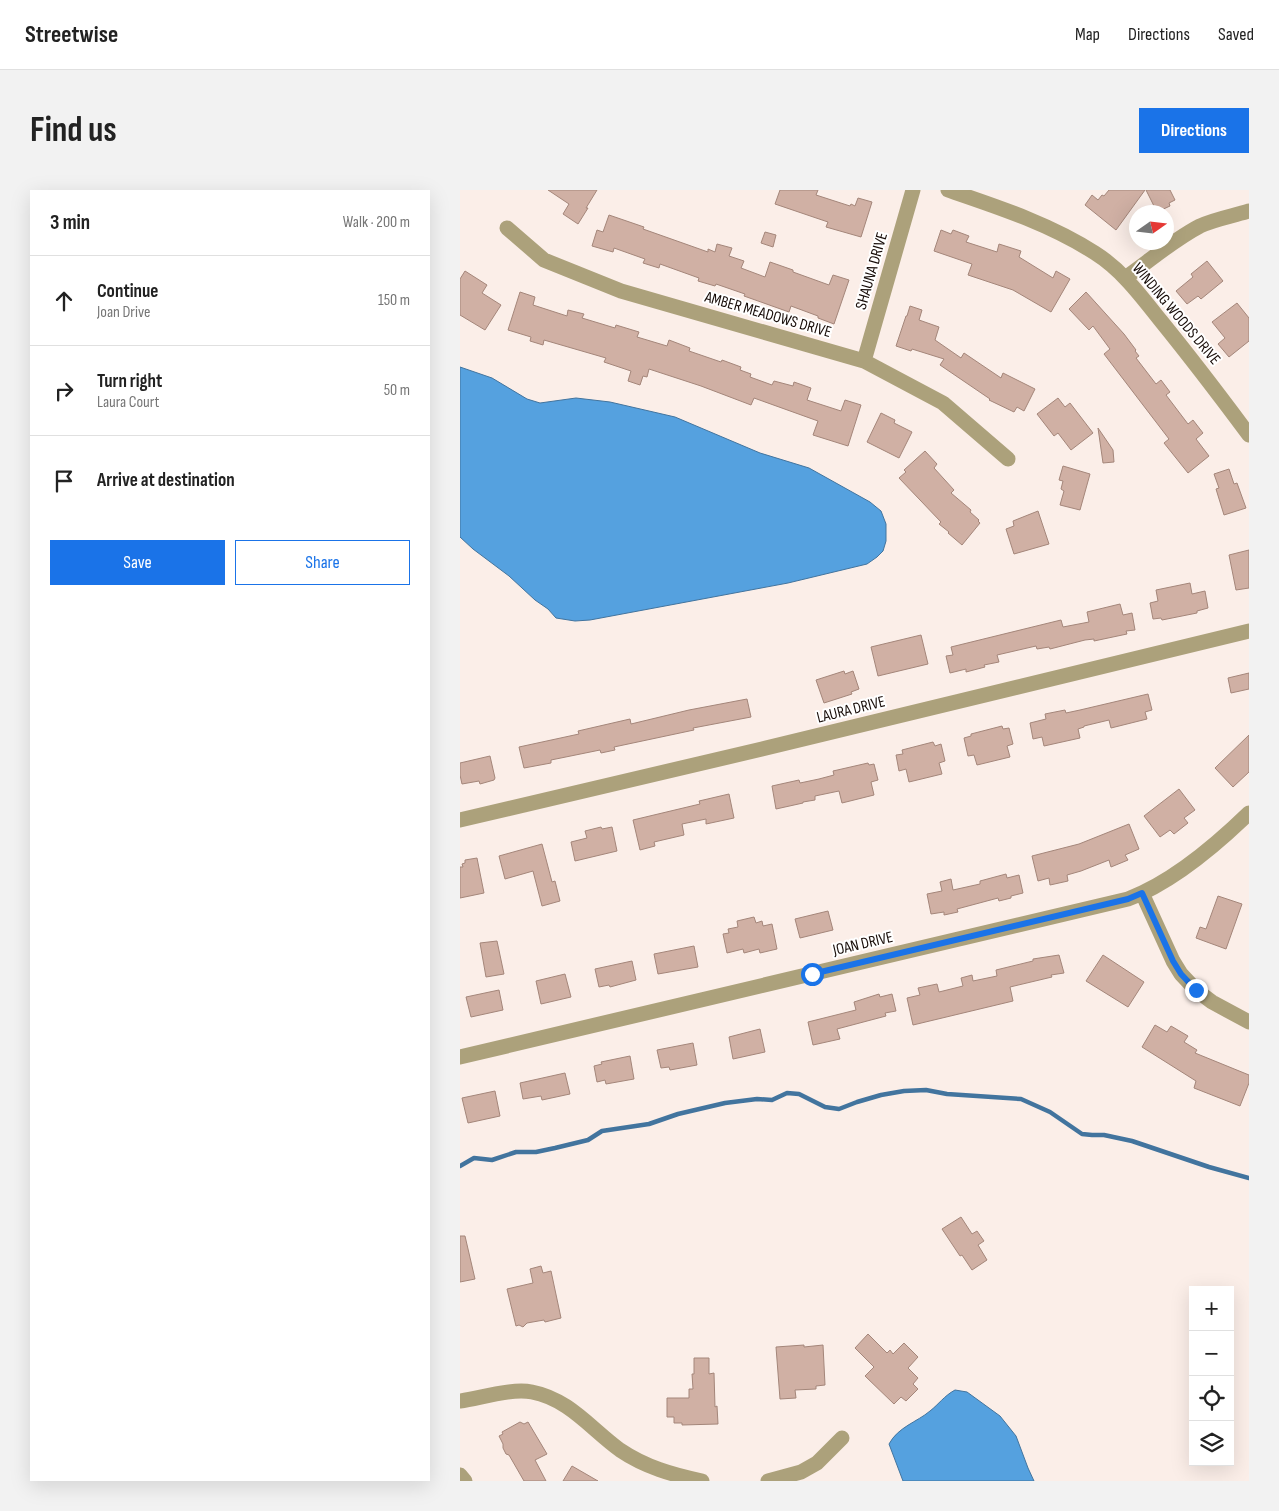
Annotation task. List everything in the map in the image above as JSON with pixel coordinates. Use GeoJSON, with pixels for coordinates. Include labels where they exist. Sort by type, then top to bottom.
{"type":"FeatureCollection","features":[{"type":"Feature","properties":{"kind":"street","name":"SHAUNA DRIVE"},"geometry":{"type":"LineString","coordinates":[[864,361],[913,190]]}},
{"type":"Feature","properties":{"kind":"street","name":"WINDING WOODS DRIVE"},"geometry":{"type":"LineString","coordinates":[[948,190],[987,203],[1061,233],[1096,253],[1125,278],[1204,375],[1249,435]]}},
{"type":"Feature","properties":{"kind":"street"},"geometry":{"type":"LineString","coordinates":[[1125,278],[1174,241],[1202,225],[1249,211]]}},
{"type":"Feature","properties":{"kind":"street","name":"AMBER MEADOWS DRIVE"},"geometry":{"type":"LineString","coordinates":[[507,228],[544,260],[621,291],[864,361],[943,404],[1008,459]]}},
{"type":"Feature","properties":{"kind":"street","name":"LAURA DRIVE"},"geometry":{"type":"LineString","coordinates":[[460,820],[772,747],[1249,631]]}},
{"type":"Feature","properties":{"kind":"street","name":"JOAN DRIVE"},"geometry":{"type":"LineString","coordinates":[[460,1057],[1128,899],[1160,884],[1222,839],[1249,814]]}},
{"type":"Feature","properties":{"kind":"street"},"geometry":{"type":"LineString","coordinates":[[1142,893],[1173,961],[1181,974],[1196,990],[1212,1002],[1249,1022]]}},
{"type":"Feature","properties":{"kind":"street"},"geometry":{"type":"LineString","coordinates":[[460,1401],[513,1391],[532,1392],[551,1398],[570,1408],[620,1450],[644,1463],[672,1474],[702,1481]]}},
{"type":"Feature","properties":{"kind":"street"},"geometry":{"type":"LineString","coordinates":[[768,1481],[800,1472],[817,1463],[842,1438]]}},
{"type":"Feature","properties":{"kind":"street"},"geometry":{"type":"LineString","coordinates":[[460,1475],[465,1481]]}},
{"type":"Feature","properties":{"kind":"water"},"geometry":{"type":"Polygon","coordinates":[[[460,367],[492,378],[527,399],[540,403],[576,398],[610,402],[675,417],[760,453],[809,468],[870,502],[881,511],[886,524],[886,541],[883,551],[867,564],[788,583],[590,620],[575,621],[556,618],[509,576],[460,537],[460,367]]]}},
{"type":"Feature","properties":{"kind":"water"},"geometry":{"type":"Polygon","coordinates":[[[955,1390],[967,1392],[1000,1416],[1016,1436],[1034,1481],[903,1481],[889,1444],[897,1433],[925,1415],[955,1390]]]}},
{"type":"Feature","properties":{"kind":"building"},"geometry":{"type":"Polygon","coordinates":[[[548,190],[597,190],[578,224],[563,214],[569,204],[548,190]]]}},
{"type":"Feature","properties":{"kind":"building"},"geometry":{"type":"Polygon","coordinates":[[[780,190],[818,190],[816,195],[850,206],[851,204],[855,206],[858,198],[872,202],[861,237],[826,227],[828,222],[775,204],[780,190]]]}},
{"type":"Feature","properties":{"kind":"building"},"geometry":{"type":"Polygon","coordinates":[[[1109,190],[1145,190],[1134,205],[1129,205],[1129,212],[1116,230],[1085,205],[1092,195],[1098,200],[1102,195],[1104,196],[1109,190]]]}},
{"type":"Feature","properties":{"kind":"building"},"geometry":{"type":"Polygon","coordinates":[[[1146,190],[1170,190],[1175,200],[1169,203],[1170,205],[1154,205],[1146,190]]]}},
{"type":"Feature","properties":{"kind":"building"},"geometry":{"type":"Polygon","coordinates":[[[609,215],[708,252],[708,249],[715,252],[717,244],[732,248],[729,256],[744,261],[741,268],[765,277],[770,262],[829,285],[833,275],[849,280],[834,324],[791,306],[789,312],[716,284],[715,286],[698,281],[699,278],[660,264],[659,268],[643,263],[645,259],[614,248],[613,252],[592,246],[597,230],[603,232],[609,215]]]}},
{"type":"Feature","properties":{"kind":"building"},"geometry":{"type":"Polygon","coordinates":[[[941,230],[951,234],[953,230],[969,236],[966,242],[997,252],[999,244],[1021,251],[1019,257],[1053,278],[1056,271],[1070,279],[1051,312],[1013,290],[968,275],[972,264],[934,251],[941,230]]]}},
{"type":"Feature","properties":{"kind":"building"},"geometry":{"type":"Polygon","coordinates":[[[765,232],[776,235],[773,247],[761,243],[765,232]]]}},
{"type":"Feature","properties":{"kind":"building"},"geometry":{"type":"Polygon","coordinates":[[[1207,261],[1223,281],[1201,299],[1198,296],[1187,304],[1176,291],[1193,277],[1191,274],[1207,261]]]}},
{"type":"Feature","properties":{"kind":"building"},"geometry":{"type":"Polygon","coordinates":[[[465,271],[487,285],[482,293],[501,305],[485,330],[460,315],[460,279],[465,271]]]}},
{"type":"Feature","properties":{"kind":"building"},"geometry":{"type":"Polygon","coordinates":[[[520,292],[535,297],[533,305],[567,316],[568,310],[584,314],[582,318],[615,328],[616,325],[639,332],[637,337],[667,346],[669,340],[690,348],[689,351],[741,367],[740,370],[751,374],[750,377],[772,385],[774,381],[793,386],[794,382],[811,388],[807,400],[841,411],[845,400],[861,405],[848,446],[813,435],[818,421],[754,398],[751,405],[649,369],[647,377],[643,376],[640,385],[628,381],[631,371],[604,362],[606,358],[544,340],[543,345],[530,341],[531,337],[508,330],[520,292]]]}},
{"type":"Feature","properties":{"kind":"building"},"geometry":{"type":"Polygon","coordinates":[[[1086,292],[1124,334],[1139,356],[1136,358],[1156,384],[1161,380],[1170,392],[1166,395],[1188,424],[1193,420],[1203,433],[1196,439],[1209,456],[1188,473],[1164,443],[1169,439],[1104,354],[1110,349],[1093,326],[1089,330],[1069,309],[1086,292]]]}},
{"type":"Feature","properties":{"kind":"building"},"geometry":{"type":"Polygon","coordinates":[[[1237,303],[1249,318],[1249,341],[1229,357],[1218,344],[1225,338],[1212,322],[1237,303]]]}},
{"type":"Feature","properties":{"kind":"building"},"geometry":{"type":"Polygon","coordinates":[[[910,306],[922,310],[919,320],[939,327],[935,340],[961,358],[964,353],[1001,378],[1003,373],[1035,389],[1024,411],[1017,407],[1014,412],[989,400],[940,365],[944,359],[896,346],[910,306]]]}},
{"type":"Feature","properties":{"kind":"building"},"geometry":{"type":"Polygon","coordinates":[[[1058,398],[1065,407],[1070,403],[1093,433],[1071,450],[1058,433],[1054,436],[1037,414],[1058,398]]]}},
{"type":"Feature","properties":{"kind":"building"},"geometry":{"type":"Polygon","coordinates":[[[881,413],[895,420],[894,423],[912,432],[899,458],[867,442],[881,413]]]}},
{"type":"Feature","properties":{"kind":"building"},"geometry":{"type":"Polygon","coordinates":[[[1098,428],[1113,450],[1114,462],[1103,463],[1098,428]]]}},
{"type":"Feature","properties":{"kind":"building"},"geometry":{"type":"Polygon","coordinates":[[[925,451],[937,464],[934,468],[954,490],[951,493],[971,510],[970,512],[979,520],[980,523],[962,545],[939,524],[941,522],[899,478],[906,472],[904,470],[925,451]]]}},
{"type":"Feature","properties":{"kind":"building"},"geometry":{"type":"Polygon","coordinates":[[[1063,466],[1090,474],[1080,510],[1060,505],[1064,491],[1061,489],[1063,481],[1059,480],[1063,466]]]}},
{"type":"Feature","properties":{"kind":"building"},"geometry":{"type":"Polygon","coordinates":[[[1229,469],[1234,484],[1237,483],[1246,508],[1224,515],[1216,489],[1219,488],[1214,474],[1229,469]]]}},
{"type":"Feature","properties":{"kind":"building"},"geometry":{"type":"Polygon","coordinates":[[[1038,511],[1049,544],[1014,554],[1006,529],[1014,526],[1013,521],[1038,511]]]}},
{"type":"Feature","properties":{"kind":"building"},"geometry":{"type":"Polygon","coordinates":[[[1249,550],[1249,588],[1236,590],[1229,555],[1249,550]]]}},
{"type":"Feature","properties":{"kind":"building"},"geometry":{"type":"Polygon","coordinates":[[[1190,583],[1192,594],[1205,591],[1208,608],[1197,611],[1197,613],[1162,620],[1161,618],[1153,619],[1150,603],[1158,601],[1156,590],[1190,583]]]}},
{"type":"Feature","properties":{"kind":"building"},"geometry":{"type":"Polygon","coordinates":[[[1120,604],[1123,615],[1132,613],[1135,630],[1126,631],[1127,634],[1094,641],[1094,639],[1085,640],[1050,649],[1049,647],[1037,649],[1036,646],[997,655],[999,662],[984,665],[985,667],[966,672],[966,669],[950,673],[946,656],[953,655],[951,647],[1061,620],[1063,627],[1089,622],[1087,612],[1120,604]]]}},
{"type":"Feature","properties":{"kind":"building"},"geometry":{"type":"Polygon","coordinates":[[[921,635],[928,664],[878,676],[871,647],[921,635]]]}},
{"type":"Feature","properties":{"kind":"building"},"geometry":{"type":"Polygon","coordinates":[[[844,671],[845,674],[853,671],[859,689],[851,692],[852,694],[824,703],[816,680],[844,671]]]}},
{"type":"Feature","properties":{"kind":"building"},"geometry":{"type":"Polygon","coordinates":[[[1249,673],[1249,689],[1231,693],[1228,678],[1249,673]]]}},
{"type":"Feature","properties":{"kind":"building"},"geometry":{"type":"Polygon","coordinates":[[[1148,694],[1152,710],[1145,712],[1147,719],[1111,728],[1109,720],[1084,726],[1078,729],[1080,738],[1044,746],[1042,737],[1033,739],[1030,723],[1046,719],[1045,714],[1065,710],[1066,713],[1148,694]]]}},
{"type":"Feature","properties":{"kind":"building"},"geometry":{"type":"Polygon","coordinates":[[[747,699],[751,717],[693,728],[694,730],[614,747],[615,750],[601,753],[600,750],[551,760],[551,763],[524,768],[519,747],[579,734],[578,731],[630,719],[631,724],[747,699]]]}},
{"type":"Feature","properties":{"kind":"building"},"geometry":{"type":"Polygon","coordinates":[[[1002,726],[1003,729],[1009,728],[1013,744],[1007,746],[1010,757],[977,765],[974,755],[968,756],[964,738],[971,736],[971,734],[1002,726]]]}},
{"type":"Feature","properties":{"kind":"building"},"geometry":{"type":"Polygon","coordinates":[[[1249,735],[1249,772],[1233,787],[1215,768],[1249,735]]]}},
{"type":"Feature","properties":{"kind":"building"},"geometry":{"type":"Polygon","coordinates":[[[933,742],[935,746],[941,744],[945,761],[939,763],[942,774],[909,782],[906,769],[899,771],[896,755],[903,754],[902,750],[933,742]]]}},
{"type":"Feature","properties":{"kind":"building"},"geometry":{"type":"Polygon","coordinates":[[[490,756],[494,780],[480,784],[479,781],[462,784],[460,763],[490,756]]]}},
{"type":"Feature","properties":{"kind":"building"},"geometry":{"type":"Polygon","coordinates":[[[868,763],[869,765],[874,764],[878,780],[871,782],[874,795],[842,803],[839,791],[815,796],[815,800],[776,809],[772,786],[799,780],[800,783],[819,779],[834,775],[833,771],[868,763]]]}},
{"type":"Feature","properties":{"kind":"building"},"geometry":{"type":"Polygon","coordinates":[[[1179,789],[1195,810],[1184,818],[1188,823],[1174,834],[1170,830],[1160,837],[1144,816],[1179,789]]]}},
{"type":"Feature","properties":{"kind":"building"},"geometry":{"type":"Polygon","coordinates":[[[729,794],[734,818],[706,824],[706,819],[682,824],[684,835],[654,842],[655,846],[640,850],[633,820],[700,804],[699,801],[729,794]]]}},
{"type":"Feature","properties":{"kind":"building"},"geometry":{"type":"Polygon","coordinates":[[[1129,824],[1139,849],[1125,855],[1128,860],[1111,867],[1109,860],[1067,875],[1068,881],[1050,885],[1049,878],[1038,881],[1032,856],[1079,844],[1129,824]]]}},
{"type":"Feature","properties":{"kind":"building"},"geometry":{"type":"Polygon","coordinates":[[[601,827],[602,829],[612,827],[617,851],[575,861],[571,842],[587,838],[585,831],[601,827]]]}},
{"type":"Feature","properties":{"kind":"building"},"geometry":{"type":"Polygon","coordinates":[[[542,844],[552,882],[555,881],[560,901],[542,906],[533,871],[505,879],[499,856],[542,844]]]}},
{"type":"Feature","properties":{"kind":"building"},"geometry":{"type":"Polygon","coordinates":[[[477,858],[484,893],[460,898],[460,867],[463,867],[462,864],[465,863],[465,860],[477,858]]]}},
{"type":"Feature","properties":{"kind":"building"},"geometry":{"type":"Polygon","coordinates":[[[1006,874],[1007,878],[1019,875],[1023,893],[999,901],[998,898],[957,909],[958,912],[944,915],[944,912],[931,914],[927,894],[942,891],[940,882],[951,879],[953,890],[980,884],[980,881],[1006,874]]]}},
{"type":"Feature","properties":{"kind":"building"},"geometry":{"type":"Polygon","coordinates":[[[1218,896],[1242,904],[1226,949],[1196,938],[1200,927],[1206,929],[1218,896]]]}},
{"type":"Feature","properties":{"kind":"building"},"geometry":{"type":"Polygon","coordinates":[[[828,911],[833,930],[800,938],[795,919],[828,911]]]}},
{"type":"Feature","properties":{"kind":"building"},"geometry":{"type":"Polygon","coordinates":[[[754,917],[756,923],[762,921],[763,926],[772,924],[777,949],[760,953],[759,949],[744,953],[743,949],[727,953],[723,934],[729,933],[728,929],[738,927],[737,921],[754,917]]]}},
{"type":"Feature","properties":{"kind":"building"},"geometry":{"type":"Polygon","coordinates":[[[497,941],[504,974],[486,977],[480,943],[497,941]]]}},
{"type":"Feature","properties":{"kind":"building"},"geometry":{"type":"Polygon","coordinates":[[[694,946],[698,967],[658,974],[654,954],[694,946]]]}},
{"type":"Feature","properties":{"kind":"building"},"geometry":{"type":"Polygon","coordinates":[[[1059,955],[1064,973],[1010,987],[1013,1001],[913,1025],[907,998],[920,995],[918,988],[937,984],[939,992],[963,986],[961,978],[972,975],[973,981],[997,976],[996,970],[1033,961],[1033,959],[1059,955]]]}},
{"type":"Feature","properties":{"kind":"building"},"geometry":{"type":"Polygon","coordinates":[[[1103,955],[1144,982],[1128,1007],[1086,981],[1103,955]]]}},
{"type":"Feature","properties":{"kind":"building"},"geometry":{"type":"Polygon","coordinates":[[[632,961],[636,980],[610,987],[609,985],[599,987],[595,969],[632,961]]]}},
{"type":"Feature","properties":{"kind":"building"},"geometry":{"type":"Polygon","coordinates":[[[565,974],[571,997],[541,1004],[536,981],[565,974]]]}},
{"type":"Feature","properties":{"kind":"building"},"geometry":{"type":"Polygon","coordinates":[[[499,990],[503,1010],[471,1017],[466,997],[499,990]]]}},
{"type":"Feature","properties":{"kind":"building"},"geometry":{"type":"Polygon","coordinates":[[[879,994],[880,997],[892,994],[896,1011],[885,1013],[886,1016],[837,1029],[840,1039],[813,1045],[808,1022],[856,1010],[854,1002],[879,994]]]}},
{"type":"Feature","properties":{"kind":"building"},"geometry":{"type":"Polygon","coordinates":[[[1155,1025],[1167,1032],[1171,1026],[1188,1036],[1184,1042],[1197,1050],[1195,1053],[1249,1075],[1249,1083],[1240,1106],[1194,1088],[1196,1081],[1142,1047],[1155,1025]]]}},
{"type":"Feature","properties":{"kind":"building"},"geometry":{"type":"Polygon","coordinates":[[[760,1029],[765,1052],[733,1059],[729,1037],[760,1029]]]}},
{"type":"Feature","properties":{"kind":"building"},"geometry":{"type":"Polygon","coordinates":[[[693,1043],[697,1065],[670,1070],[669,1067],[661,1068],[657,1050],[693,1043]]]}},
{"type":"Feature","properties":{"kind":"building"},"geometry":{"type":"Polygon","coordinates":[[[630,1056],[634,1079],[606,1084],[605,1080],[597,1082],[594,1066],[602,1064],[601,1062],[630,1056]]]}},
{"type":"Feature","properties":{"kind":"building"},"geometry":{"type":"Polygon","coordinates":[[[565,1073],[570,1094],[542,1100],[541,1096],[523,1099],[520,1083],[565,1073]]]}},
{"type":"Feature","properties":{"kind":"building"},"geometry":{"type":"Polygon","coordinates":[[[495,1091],[500,1116],[468,1123],[462,1098],[495,1091]]]}},
{"type":"Feature","properties":{"kind":"building"},"geometry":{"type":"Polygon","coordinates":[[[961,1217],[972,1234],[977,1231],[984,1241],[978,1245],[987,1260],[972,1270],[942,1229],[961,1217]]]}},
{"type":"Feature","properties":{"kind":"building"},"geometry":{"type":"Polygon","coordinates":[[[460,1236],[465,1236],[475,1279],[460,1282],[460,1236]]]}},
{"type":"Feature","properties":{"kind":"building"},"geometry":{"type":"Polygon","coordinates":[[[541,1266],[543,1273],[551,1271],[561,1318],[545,1322],[544,1320],[527,1323],[523,1327],[516,1326],[507,1289],[533,1283],[530,1269],[541,1266]]]}},
{"type":"Feature","properties":{"kind":"building"},"geometry":{"type":"Polygon","coordinates":[[[868,1334],[887,1353],[890,1350],[893,1354],[904,1343],[918,1357],[908,1368],[918,1378],[913,1384],[918,1389],[906,1401],[901,1397],[894,1404],[865,1376],[874,1367],[855,1348],[868,1334]]]}},
{"type":"Feature","properties":{"kind":"building"},"geometry":{"type":"Polygon","coordinates":[[[804,1345],[804,1347],[823,1345],[825,1385],[816,1386],[816,1389],[795,1390],[796,1398],[780,1399],[776,1347],[804,1345]]]}},
{"type":"Feature","properties":{"kind":"building"},"geometry":{"type":"Polygon","coordinates":[[[694,1358],[709,1358],[709,1374],[714,1373],[715,1407],[717,1406],[718,1424],[682,1425],[682,1423],[674,1423],[674,1417],[667,1417],[667,1398],[689,1398],[689,1389],[693,1389],[694,1358]]]}},
{"type":"Feature","properties":{"kind":"building"},"geometry":{"type":"Polygon","coordinates":[[[520,1422],[524,1424],[528,1422],[547,1454],[535,1460],[546,1481],[524,1481],[503,1448],[499,1436],[503,1434],[502,1432],[520,1422]]]}},
{"type":"Feature","properties":{"kind":"building"},"geometry":{"type":"Polygon","coordinates":[[[572,1466],[598,1481],[563,1481],[572,1466]]]}},
{"type":"Feature","properties":{"kind":"waterway"},"geometry":{"type":"LineString","coordinates":[[460,1166],[474,1158],[492,1160],[516,1152],[536,1152],[555,1148],[588,1140],[602,1131],[649,1124],[678,1114],[725,1103],[757,1099],[772,1100],[787,1093],[799,1094],[825,1107],[839,1109],[881,1095],[926,1090],[947,1094],[1021,1099],[1050,1112],[1082,1134],[1104,1135],[1132,1141],[1209,1167],[1249,1178]]}},
{"type":"Feature","properties":{"kind":"route"},"geometry":{"type":"LineString","coordinates":[[812,974],[1128,899],[1142,893],[1173,961],[1181,974],[1196,990]]}}]}
